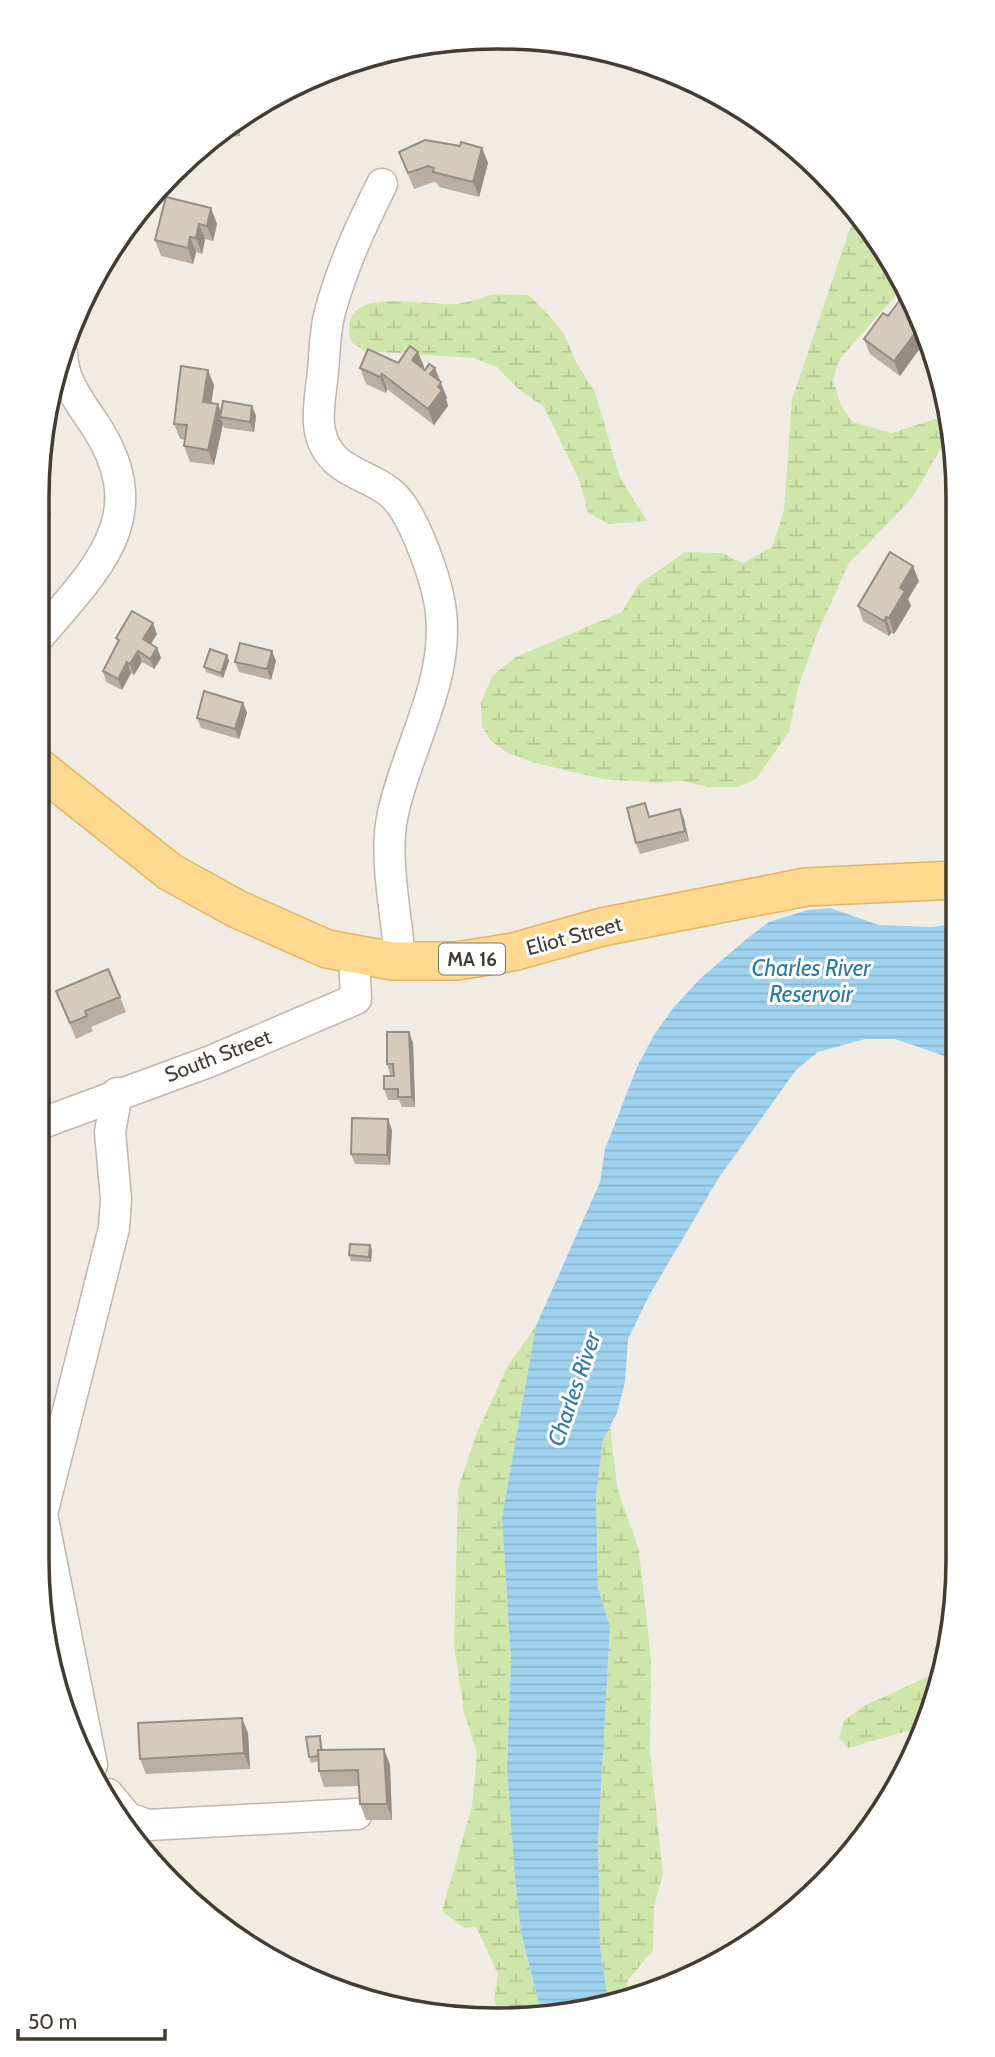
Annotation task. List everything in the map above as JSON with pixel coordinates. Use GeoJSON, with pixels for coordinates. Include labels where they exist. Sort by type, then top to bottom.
{"type":"FeatureCollection","features":[{"type":"Feature","properties":{"kind":"main road","name":"Eliot Street"},"geometry":{"type":"LineString","coordinates":[[49,776],[170,872],[237,909],[314,943],[354,954],[400,961],[457,961],[513,952],[601,927],[806,887],[946,880]]}},
{"type":"Feature","properties":{"kind":"street"},"geometry":{"type":"LineString","coordinates":[[382,184],[353,243],[330,314],[318,419],[322,442],[333,458],[393,495],[407,514],[431,573],[441,613],[441,644],[434,683],[392,819],[391,854],[400,961]]}},
{"type":"Feature","properties":{"kind":"street"},"geometry":{"type":"LineString","coordinates":[[49,625],[90,576],[111,541],[121,503],[118,465],[66,373]]}},
{"type":"Feature","properties":{"kind":"street","name":"South Street"},"geometry":{"type":"LineString","coordinates":[[49,1120],[117,1093],[211,1061],[356,999],[354,954]]}},
{"type":"Feature","properties":{"kind":"street"},"geometry":{"type":"LineString","coordinates":[[49,1486],[114,1228],[116,1199],[110,1132],[117,1093]]}},
{"type":"Feature","properties":{"kind":"street"},"geometry":{"type":"LineString","coordinates":[[50,1583],[85,1736]]}},
{"type":"Feature","properties":{"kind":"street"},"geometry":{"type":"LineString","coordinates":[[132,1820],[148,1825],[357,1814]]}},
{"type":"Feature","properties":{"kind":"green space"},"geometry":{"type":"Polygon","coordinates":[[[852,223],[897,294],[839,360],[833,380],[841,406],[853,422],[891,433],[938,418],[943,445],[912,498],[849,563],[816,636],[798,688],[789,732],[756,779],[738,787],[708,787],[682,781],[658,783],[603,779],[535,763],[506,752],[490,740],[482,726],[481,703],[492,676],[516,657],[622,612],[639,584],[685,552],[722,553],[743,563],[772,547],[784,510],[792,399],[852,223]]]}},
{"type":"Feature","properties":{"kind":"green space"},"geometry":{"type":"Polygon","coordinates":[[[495,294],[528,295],[564,334],[576,362],[595,392],[620,478],[647,521],[610,524],[588,513],[580,482],[544,407],[516,387],[497,367],[474,358],[365,351],[351,342],[349,323],[356,311],[369,304],[406,301],[458,304],[495,294]]]}},
{"type":"Feature","properties":{"kind":"green space"},"geometry":{"type":"Polygon","coordinates":[[[536,1326],[502,1517],[511,1660],[507,1769],[515,1878],[521,1932],[539,2006],[498,2008],[494,1999],[498,1974],[476,1927],[464,1928],[442,1911],[472,1806],[477,1753],[464,1712],[454,1645],[458,1489],[476,1435],[507,1367],[536,1326]]]}},
{"type":"Feature","properties":{"kind":"green space"},"geometry":{"type":"Polygon","coordinates":[[[610,1426],[617,1487],[639,1551],[651,1658],[650,1753],[663,1874],[654,1906],[653,1950],[628,1980],[626,1989],[607,1994],[600,1945],[598,1841],[610,1627],[598,1588],[596,1496],[603,1440],[610,1426]]]}},
{"type":"Feature","properties":{"kind":"green space"},"geometry":{"type":"Polygon","coordinates":[[[931,1675],[912,1730],[848,1748],[839,1738],[844,1721],[862,1707],[931,1675]]]}},
{"type":"Feature","properties":{"kind":"water","name":"Charles River Reservoir"},"geometry":{"type":"Polygon","coordinates":[[[830,908],[879,925],[946,925],[946,1057],[895,1039],[865,1039],[818,1052],[796,1070],[718,1179],[650,1294],[628,1339],[625,1382],[617,1413],[603,1440],[596,1496],[598,1588],[610,1627],[598,1841],[600,1945],[607,1994],[539,2006],[521,1932],[515,1878],[507,1769],[511,1660],[502,1517],[536,1326],[600,1182],[605,1149],[637,1067],[654,1035],[674,1007],[702,977],[749,937],[769,922],[808,910],[830,908]]]}},
{"type":"Feature","properties":{"kind":"building"},"geometry":{"type":"Polygon","coordinates":[[[425,140],[460,146],[461,142],[482,148],[473,182],[433,172],[434,168],[428,166],[408,173],[399,152],[425,140]]]}},
{"type":"Feature","properties":{"kind":"building"},"geometry":{"type":"Polygon","coordinates":[[[166,197],[211,208],[207,226],[199,224],[196,238],[190,237],[188,248],[155,240],[166,197]]]}},
{"type":"Feature","properties":{"kind":"building"},"geometry":{"type":"Polygon","coordinates":[[[900,300],[915,333],[894,361],[864,339],[883,313],[888,316],[900,300]]]}},
{"type":"Feature","properties":{"kind":"building"},"geometry":{"type":"Polygon","coordinates":[[[410,346],[418,352],[412,360],[425,370],[429,364],[435,368],[430,374],[441,382],[438,387],[442,390],[428,409],[382,374],[380,377],[360,368],[368,349],[398,363],[410,346]]]}},
{"type":"Feature","properties":{"kind":"building"},"geometry":{"type":"Polygon","coordinates":[[[181,366],[208,370],[203,402],[218,404],[208,450],[184,446],[187,425],[174,424],[181,366]]]}},
{"type":"Feature","properties":{"kind":"building"},"geometry":{"type":"Polygon","coordinates":[[[223,401],[252,406],[250,422],[220,417],[223,401]]]}},
{"type":"Feature","properties":{"kind":"building"},"geometry":{"type":"Polygon","coordinates":[[[890,552],[913,566],[900,588],[905,591],[889,618],[886,617],[884,621],[858,606],[890,552]]]}},
{"type":"Feature","properties":{"kind":"building"},"geometry":{"type":"Polygon","coordinates":[[[132,611],[153,623],[143,639],[157,648],[150,659],[138,651],[130,664],[127,662],[118,679],[103,671],[119,640],[116,638],[132,611]]]}},
{"type":"Feature","properties":{"kind":"building"},"geometry":{"type":"Polygon","coordinates":[[[240,643],[272,651],[267,669],[235,662],[240,643]]]}},
{"type":"Feature","properties":{"kind":"building"},"geometry":{"type":"Polygon","coordinates":[[[210,649],[227,655],[221,673],[204,667],[210,649]]]}},
{"type":"Feature","properties":{"kind":"building"},"geometry":{"type":"Polygon","coordinates":[[[204,691],[243,703],[235,729],[197,718],[204,691]]]}},
{"type":"Feature","properties":{"kind":"building"},"geometry":{"type":"Polygon","coordinates":[[[645,803],[649,817],[680,809],[685,831],[636,843],[627,808],[645,803]]]}},
{"type":"Feature","properties":{"kind":"building"},"geometry":{"type":"Polygon","coordinates":[[[108,969],[120,997],[85,1011],[87,1016],[70,1023],[56,991],[108,969]]]}},
{"type":"Feature","properties":{"kind":"building"},"geometry":{"type":"Polygon","coordinates":[[[387,1032],[409,1032],[412,1097],[398,1097],[398,1089],[384,1089],[384,1076],[394,1076],[393,1064],[387,1064],[387,1032]]]}},
{"type":"Feature","properties":{"kind":"building"},"geometry":{"type":"Polygon","coordinates":[[[352,1118],[388,1119],[387,1155],[351,1154],[352,1118]]]}},
{"type":"Feature","properties":{"kind":"building"},"geometry":{"type":"Polygon","coordinates":[[[350,1244],[370,1245],[369,1257],[349,1255],[350,1244]]]}},
{"type":"Feature","properties":{"kind":"building"},"geometry":{"type":"Polygon","coordinates":[[[242,1718],[244,1753],[140,1759],[138,1723],[242,1718]]]}},
{"type":"Feature","properties":{"kind":"building"},"geometry":{"type":"Polygon","coordinates":[[[320,1736],[321,1750],[318,1750],[318,1756],[309,1757],[306,1737],[320,1736]]]}},
{"type":"Feature","properties":{"kind":"building"},"geometry":{"type":"Polygon","coordinates":[[[384,1749],[387,1804],[360,1804],[358,1770],[319,1771],[318,1750],[384,1749]]]}},
{"type":"Feature","properties":{"kind":"water label","name":"Charles River"},"geometry":{"type":"Point","coordinates":[574,1389]}}]}
